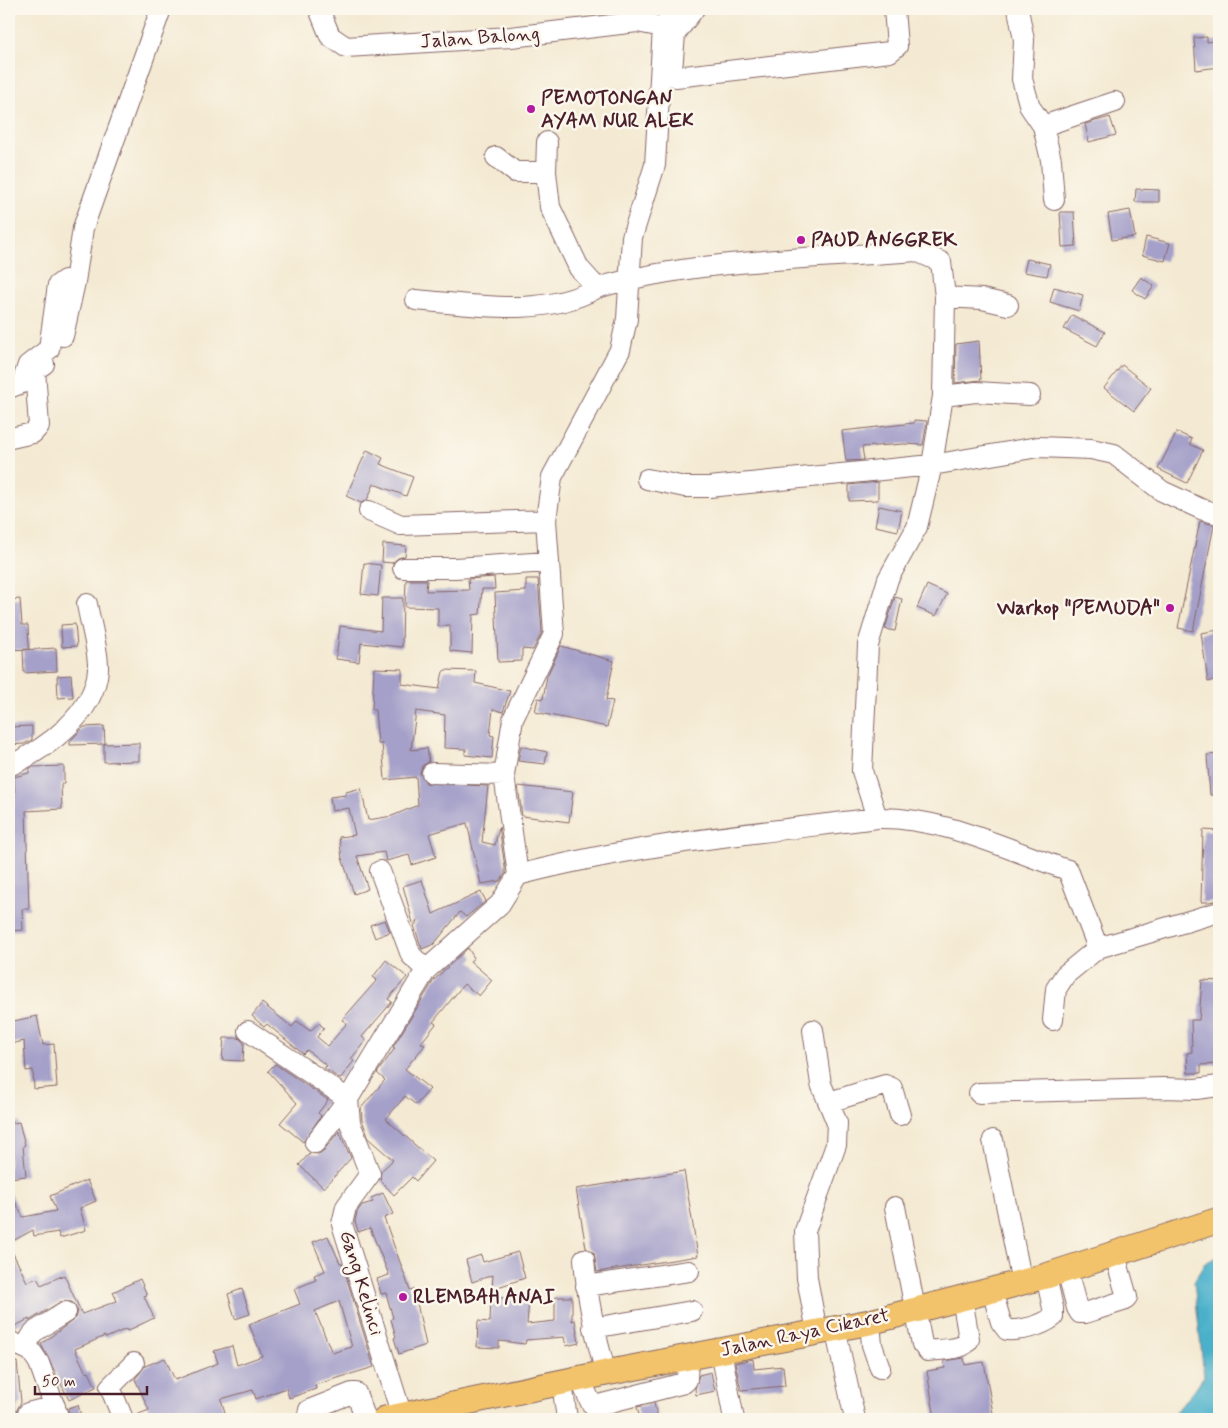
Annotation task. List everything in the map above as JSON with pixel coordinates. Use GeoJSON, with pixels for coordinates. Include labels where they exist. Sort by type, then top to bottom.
{"type":"FeatureCollection","features":[{"type":"Feature","properties":{"kind":"main road","name":"Jalan Raya Cikaret"},"geometry":{"type":"LineString","coordinates":[[393,1417],[434,1414],[606,1373],[870,1322],[1057,1273],[1219,1220]]}},
{"type":"Feature","properties":{"kind":"street"},"geometry":{"type":"LineString","coordinates":[[9,436],[33,433],[39,426],[35,370],[60,353],[75,282],[82,228],[161,9]]}},
{"type":"Feature","properties":{"kind":"street","name":"Jalan Balong"},"geometry":{"type":"LineString","coordinates":[[319,9],[330,36],[346,47],[511,37],[637,22],[663,28]]}},
{"type":"Feature","properties":{"kind":"street"},"geometry":{"type":"LineString","coordinates":[[315,1143],[348,1099],[426,970],[500,904],[518,875],[504,776],[513,719],[554,634],[546,520],[552,477],[620,350],[627,319],[632,237],[655,165],[663,28],[676,9]]}},
{"type":"Feature","properties":{"kind":"street"},"geometry":{"type":"LineString","coordinates":[[694,9],[675,34],[672,71],[676,77],[890,52],[896,46],[894,9]]}},
{"type":"Feature","properties":{"kind":"street"},"geometry":{"type":"LineString","coordinates":[[1018,9],[1024,40],[1022,80],[1030,107],[1043,126],[1051,160],[1054,200]]}},
{"type":"Feature","properties":{"kind":"street"},"geometry":{"type":"LineString","coordinates":[[1043,126],[1114,102]]}},
{"type":"Feature","properties":{"kind":"street"},"geometry":{"type":"LineString","coordinates":[[547,142],[546,172],[550,207],[579,268],[597,288]]}},
{"type":"Feature","properties":{"kind":"street"},"geometry":{"type":"LineString","coordinates":[[496,157],[515,172],[546,172]]}},
{"type":"Feature","properties":{"kind":"street"},"geometry":{"type":"LineString","coordinates":[[416,300],[511,307],[564,302],[597,288],[631,278],[717,266],[916,251],[941,262],[945,297],[942,396],[932,464],[918,527],[888,578],[868,645],[862,771],[877,818]]}},
{"type":"Feature","properties":{"kind":"street"},"geometry":{"type":"LineString","coordinates":[[9,388],[22,383],[28,364],[49,349],[58,285],[65,280],[75,282]]}},
{"type":"Feature","properties":{"kind":"street"},"geometry":{"type":"LineString","coordinates":[[945,297],[982,300],[1008,305]]}},
{"type":"Feature","properties":{"kind":"street"},"geometry":{"type":"LineString","coordinates":[[942,396],[976,392],[1030,394]]}},
{"type":"Feature","properties":{"kind":"street"},"geometry":{"type":"LineString","coordinates":[[647,479],[685,487],[709,487],[932,464],[1038,447],[1090,449],[1114,454],[1162,491],[1201,509],[1219,514]]}},
{"type":"Feature","properties":{"kind":"street"},"geometry":{"type":"LineString","coordinates":[[369,510],[401,525],[546,520]]}},
{"type":"Feature","properties":{"kind":"street"},"geometry":{"type":"LineString","coordinates":[[403,568],[455,568],[548,562]]}},
{"type":"Feature","properties":{"kind":"street"},"geometry":{"type":"LineString","coordinates":[[9,766],[31,756],[63,734],[91,695],[98,668],[87,604]]}},
{"type":"Feature","properties":{"kind":"street"},"geometry":{"type":"LineString","coordinates":[[432,773],[504,776]]}},
{"type":"Feature","properties":{"kind":"street"},"geometry":{"type":"LineString","coordinates":[[518,875],[576,860],[626,851],[877,818],[899,818],[943,826],[1068,870],[1098,948]]}},
{"type":"Feature","properties":{"kind":"street"},"geometry":{"type":"LineString","coordinates":[[380,871],[411,955],[426,970]]}},
{"type":"Feature","properties":{"kind":"street"},"geometry":{"type":"LineString","coordinates":[[1053,1020],[1056,989],[1065,975],[1098,948],[1219,912]]}},
{"type":"Feature","properties":{"kind":"street"},"geometry":{"type":"LineString","coordinates":[[813,1030],[821,1084],[838,1123],[836,1145],[805,1230],[807,1278],[855,1419]]}},
{"type":"Feature","properties":{"kind":"street"},"geometry":{"type":"LineString","coordinates":[[248,1031],[348,1099]]}},
{"type":"Feature","properties":{"kind":"street"},"geometry":{"type":"LineString","coordinates":[[829,1102],[885,1084],[892,1088],[900,1115]]}},
{"type":"Feature","properties":{"kind":"street"},"geometry":{"type":"LineString","coordinates":[[979,1093],[1163,1088],[1196,1089],[1219,1086]]}},
{"type":"Feature","properties":{"kind":"street","name":"Gang Kelinci"},"geometry":{"type":"LineString","coordinates":[[348,1099],[350,1123],[370,1174],[346,1207],[342,1224],[393,1417]]}},
{"type":"Feature","properties":{"kind":"street"},"geometry":{"type":"LineString","coordinates":[[993,1140],[1022,1283]]}},
{"type":"Feature","properties":{"kind":"street"},"geometry":{"type":"LineString","coordinates":[[895,1206],[915,1310],[924,1348],[928,1351],[962,1346],[969,1339],[962,1298]]}},
{"type":"Feature","properties":{"kind":"street"},"geometry":{"type":"LineString","coordinates":[[1057,1273],[1080,1313],[1086,1313],[1123,1301],[1127,1297],[1115,1255]]}},
{"type":"Feature","properties":{"kind":"street"},"geometry":{"type":"LineString","coordinates":[[584,1259],[593,1285],[606,1373]]}},
{"type":"Feature","properties":{"kind":"street"},"geometry":{"type":"LineString","coordinates":[[593,1285],[689,1271]]}},
{"type":"Feature","properties":{"kind":"street"},"geometry":{"type":"LineString","coordinates":[[992,1291],[1001,1322],[1007,1330],[1016,1330],[1045,1323],[1052,1317],[1057,1273]]}},
{"type":"Feature","properties":{"kind":"street"},"geometry":{"type":"LineString","coordinates":[[600,1327],[692,1311]]}},
{"type":"Feature","properties":{"kind":"street"},"geometry":{"type":"LineString","coordinates":[[29,1419],[28,1413],[57,1413],[39,1363],[31,1351],[17,1344],[66,1312]]}},
{"type":"Feature","properties":{"kind":"street"},"geometry":{"type":"LineString","coordinates":[[870,1322],[872,1346],[880,1368]]}},
{"type":"Feature","properties":{"kind":"street"},"geometry":{"type":"LineString","coordinates":[[721,1351],[734,1419]]}},
{"type":"Feature","properties":{"kind":"street"},"geometry":{"type":"LineString","coordinates":[[571,1381],[595,1406],[684,1383],[687,1380],[688,1357]]}},
{"type":"Feature","properties":{"kind":"street"},"geometry":{"type":"LineString","coordinates":[[124,1419],[110,1387],[134,1363]]}},
{"type":"Feature","properties":{"kind":"street"},"geometry":{"type":"LineString","coordinates":[[567,1419],[571,1381]]}},
{"type":"Feature","properties":{"kind":"street"},"geometry":{"type":"LineString","coordinates":[[307,1419],[306,1413],[309,1410],[356,1393],[366,1419]]}},
{"type":"Feature","properties":{"kind":"water"},"geometry":{"type":"Polygon","coordinates":[[[1219,1256],[1219,1419],[1168,1419],[1189,1397],[1204,1376],[1194,1281],[1205,1263],[1219,1256]]]}},
{"type":"Feature","properties":{"kind":"building"},"geometry":{"type":"Polygon","coordinates":[[[1207,37],[1207,42],[1219,40],[1219,67],[1196,70],[1194,38],[1207,37]]]}},
{"type":"Feature","properties":{"kind":"building"},"geometry":{"type":"Polygon","coordinates":[[[1110,117],[1116,135],[1089,142],[1085,124],[1110,117]]]}},
{"type":"Feature","properties":{"kind":"building"},"geometry":{"type":"Polygon","coordinates":[[[1136,189],[1159,190],[1159,202],[1135,202],[1136,189]]]}},
{"type":"Feature","properties":{"kind":"building"},"geometry":{"type":"Polygon","coordinates":[[[1130,210],[1135,237],[1112,240],[1108,214],[1130,210]]]}},
{"type":"Feature","properties":{"kind":"building"},"geometry":{"type":"Polygon","coordinates":[[[1060,212],[1074,212],[1076,246],[1062,247],[1060,212]]]}},
{"type":"Feature","properties":{"kind":"building"},"geometry":{"type":"Polygon","coordinates":[[[1146,237],[1170,243],[1165,261],[1142,255],[1146,237]]]}},
{"type":"Feature","properties":{"kind":"building"},"geometry":{"type":"Polygon","coordinates":[[[1027,259],[1050,264],[1047,276],[1024,272],[1027,259]]]}},
{"type":"Feature","properties":{"kind":"building"},"geometry":{"type":"Polygon","coordinates":[[[1141,277],[1154,286],[1145,299],[1132,290],[1141,277]]]}},
{"type":"Feature","properties":{"kind":"building"},"geometry":{"type":"Polygon","coordinates":[[[1054,287],[1083,295],[1079,311],[1050,302],[1054,287]]]}},
{"type":"Feature","properties":{"kind":"building"},"geometry":{"type":"Polygon","coordinates":[[[1072,315],[1105,332],[1097,346],[1064,329],[1072,315]]]}},
{"type":"Feature","properties":{"kind":"building"},"geometry":{"type":"Polygon","coordinates":[[[979,341],[981,380],[955,383],[956,344],[979,341]]]}},
{"type":"Feature","properties":{"kind":"building"},"geometry":{"type":"Polygon","coordinates":[[[1122,365],[1151,388],[1134,411],[1104,388],[1122,365]]]}},
{"type":"Feature","properties":{"kind":"building"},"geometry":{"type":"Polygon","coordinates":[[[914,420],[927,421],[923,445],[904,444],[862,447],[864,460],[846,461],[842,431],[914,423],[914,420]]]}},
{"type":"Feature","properties":{"kind":"building"},"geometry":{"type":"Polygon","coordinates":[[[1177,432],[1192,439],[1190,444],[1203,450],[1187,483],[1158,469],[1177,432]]]}},
{"type":"Feature","properties":{"kind":"building"},"geometry":{"type":"Polygon","coordinates":[[[367,450],[383,458],[380,464],[413,477],[406,496],[374,484],[367,500],[361,503],[346,496],[367,450]]]}},
{"type":"Feature","properties":{"kind":"building"},"geometry":{"type":"Polygon","coordinates":[[[878,482],[878,500],[849,501],[849,485],[878,482]]]}},
{"type":"Feature","properties":{"kind":"building"},"geometry":{"type":"Polygon","coordinates":[[[879,506],[902,511],[898,531],[875,526],[879,506]]]}},
{"type":"Feature","properties":{"kind":"building"},"geometry":{"type":"Polygon","coordinates":[[[1200,521],[1214,525],[1193,631],[1178,628],[1200,521]]]}},
{"type":"Feature","properties":{"kind":"building"},"geometry":{"type":"Polygon","coordinates":[[[383,544],[406,546],[405,556],[398,558],[392,563],[382,562],[383,544]]]}},
{"type":"Feature","properties":{"kind":"building"},"geometry":{"type":"Polygon","coordinates":[[[364,563],[381,565],[378,596],[361,594],[364,563]]]}},
{"type":"Feature","properties":{"kind":"building"},"geometry":{"type":"Polygon","coordinates":[[[494,577],[495,589],[482,589],[480,614],[473,615],[472,653],[450,651],[450,625],[438,626],[438,608],[405,607],[406,580],[427,580],[426,591],[469,590],[468,579],[494,577]]]}},
{"type":"Feature","properties":{"kind":"building"},"geometry":{"type":"Polygon","coordinates":[[[526,579],[538,579],[542,632],[533,650],[522,649],[522,661],[498,662],[495,593],[526,591],[526,579]]]}},
{"type":"Feature","properties":{"kind":"building"},"geometry":{"type":"Polygon","coordinates":[[[927,585],[947,594],[936,616],[917,608],[927,585]]]}},
{"type":"Feature","properties":{"kind":"building"},"geometry":{"type":"Polygon","coordinates":[[[895,597],[902,599],[895,631],[885,629],[895,597]]]}},
{"type":"Feature","properties":{"kind":"building"},"geometry":{"type":"Polygon","coordinates":[[[382,598],[403,598],[402,647],[361,643],[359,662],[336,659],[340,626],[381,631],[382,598]]]}},
{"type":"Feature","properties":{"kind":"building"},"geometry":{"type":"Polygon","coordinates":[[[20,599],[22,625],[28,625],[29,649],[9,650],[9,600],[20,599]]]}},
{"type":"Feature","properties":{"kind":"building"},"geometry":{"type":"Polygon","coordinates":[[[75,624],[77,646],[62,647],[61,625],[75,624]]]}},
{"type":"Feature","properties":{"kind":"building"},"geometry":{"type":"Polygon","coordinates":[[[1219,630],[1219,678],[1208,682],[1201,633],[1219,630]]]}},
{"type":"Feature","properties":{"kind":"building"},"geometry":{"type":"Polygon","coordinates":[[[561,646],[614,661],[606,700],[613,701],[607,727],[535,712],[538,698],[543,699],[547,676],[561,646]]]}},
{"type":"Feature","properties":{"kind":"building"},"geometry":{"type":"Polygon","coordinates":[[[56,648],[57,671],[24,673],[23,650],[56,648]]]}},
{"type":"Feature","properties":{"kind":"building"},"geometry":{"type":"Polygon","coordinates":[[[374,668],[402,669],[402,684],[439,689],[445,670],[476,671],[475,683],[510,691],[503,712],[493,709],[490,735],[494,736],[492,758],[465,755],[466,749],[444,748],[445,715],[416,711],[411,750],[427,748],[429,762],[422,766],[420,773],[426,783],[488,786],[482,842],[495,845],[499,827],[505,867],[505,874],[500,881],[481,884],[467,823],[429,834],[436,857],[412,865],[409,855],[386,861],[384,852],[357,856],[368,889],[354,894],[342,858],[339,837],[355,835],[349,808],[332,811],[330,797],[346,795],[346,792],[361,788],[368,820],[392,816],[418,805],[416,777],[385,780],[382,744],[378,744],[375,710],[372,710],[374,668]]]}},
{"type":"Feature","properties":{"kind":"building"},"geometry":{"type":"Polygon","coordinates":[[[71,675],[73,697],[58,698],[57,676],[71,675]]]}},
{"type":"Feature","properties":{"kind":"building"},"geometry":{"type":"Polygon","coordinates":[[[32,726],[32,740],[24,744],[9,745],[9,727],[32,726]]]}},
{"type":"Feature","properties":{"kind":"building"},"geometry":{"type":"Polygon","coordinates":[[[104,726],[105,744],[70,745],[70,741],[84,727],[104,726]]]}},
{"type":"Feature","properties":{"kind":"building"},"geometry":{"type":"Polygon","coordinates":[[[139,743],[139,761],[104,762],[104,744],[139,743]]]}},
{"type":"Feature","properties":{"kind":"building"},"geometry":{"type":"Polygon","coordinates":[[[521,746],[547,752],[545,764],[518,761],[521,746]]]}},
{"type":"Feature","properties":{"kind":"building"},"geometry":{"type":"Polygon","coordinates":[[[1219,754],[1219,795],[1210,795],[1207,755],[1219,754]]]}},
{"type":"Feature","properties":{"kind":"building"},"geometry":{"type":"Polygon","coordinates":[[[64,766],[64,784],[61,784],[62,809],[26,811],[29,909],[22,909],[23,930],[9,931],[9,797],[15,797],[14,777],[29,773],[29,769],[33,767],[64,766]]]}},
{"type":"Feature","properties":{"kind":"building"},"geometry":{"type":"Polygon","coordinates":[[[518,786],[573,792],[569,822],[522,816],[518,786]]]}},
{"type":"Feature","properties":{"kind":"building"},"geometry":{"type":"Polygon","coordinates":[[[1203,830],[1219,831],[1219,900],[1209,902],[1201,902],[1203,830]]]}},
{"type":"Feature","properties":{"kind":"building"},"geometry":{"type":"Polygon","coordinates":[[[422,880],[433,914],[481,892],[486,901],[466,917],[460,912],[434,944],[422,949],[414,926],[418,921],[413,923],[403,886],[422,880]]]}},
{"type":"Feature","properties":{"kind":"building"},"geometry":{"type":"Polygon","coordinates":[[[385,920],[390,932],[375,938],[370,925],[385,920]]]}},
{"type":"Feature","properties":{"kind":"building"},"geometry":{"type":"Polygon","coordinates":[[[468,948],[474,958],[470,961],[492,980],[479,996],[464,984],[433,1022],[436,1024],[421,1043],[425,1045],[405,1069],[430,1089],[416,1105],[405,1096],[386,1119],[433,1161],[416,1181],[412,1177],[394,1195],[380,1180],[381,1171],[393,1160],[369,1139],[362,1120],[361,1108],[385,1080],[377,1073],[395,1048],[393,1047],[434,980],[468,948]]]}},
{"type":"Feature","properties":{"kind":"building"},"geometry":{"type":"Polygon","coordinates":[[[386,960],[407,977],[388,999],[392,1002],[362,1037],[366,1040],[351,1059],[354,1061],[340,1079],[324,1068],[327,1066],[307,1050],[303,1054],[267,1024],[264,1027],[252,1016],[262,1003],[292,1027],[297,1021],[310,1031],[319,1023],[324,1028],[317,1037],[328,1046],[347,1023],[342,1020],[377,980],[373,977],[386,960]]]}},
{"type":"Feature","properties":{"kind":"building"},"geometry":{"type":"Polygon","coordinates":[[[1202,980],[1219,981],[1219,1064],[1201,1065],[1201,1073],[1188,1073],[1187,1053],[1192,1052],[1191,1020],[1199,1020],[1202,980]]]}},
{"type":"Feature","properties":{"kind":"building"},"geometry":{"type":"Polygon","coordinates":[[[37,1016],[43,1045],[54,1044],[57,1087],[34,1089],[33,1070],[26,1071],[24,1041],[10,1044],[9,1022],[37,1016]]]}},
{"type":"Feature","properties":{"kind":"building"},"geometry":{"type":"Polygon","coordinates":[[[224,1038],[239,1038],[244,1043],[243,1061],[222,1060],[224,1038]]]}},
{"type":"Feature","properties":{"kind":"building"},"geometry":{"type":"Polygon","coordinates":[[[275,1064],[328,1100],[318,1113],[321,1116],[303,1142],[280,1123],[297,1103],[268,1071],[275,1064]]]}},
{"type":"Feature","properties":{"kind":"building"},"geometry":{"type":"Polygon","coordinates":[[[19,1122],[25,1145],[23,1146],[26,1176],[9,1178],[9,1124],[19,1122]]]}},
{"type":"Feature","properties":{"kind":"building"},"geometry":{"type":"Polygon","coordinates":[[[339,1131],[351,1158],[324,1188],[299,1165],[310,1153],[319,1154],[324,1150],[339,1131]]]}},
{"type":"Feature","properties":{"kind":"building"},"geometry":{"type":"Polygon","coordinates":[[[684,1171],[698,1256],[597,1272],[594,1253],[586,1248],[576,1189],[684,1171]]]}},
{"type":"Feature","properties":{"kind":"building"},"geometry":{"type":"Polygon","coordinates":[[[87,1180],[96,1201],[80,1208],[86,1230],[60,1238],[58,1232],[34,1236],[33,1230],[9,1243],[9,1190],[23,1217],[56,1211],[50,1196],[87,1180]]]}},
{"type":"Feature","properties":{"kind":"building"},"geometry":{"type":"Polygon","coordinates":[[[383,1193],[393,1214],[384,1218],[410,1290],[414,1289],[426,1345],[399,1354],[394,1338],[396,1337],[391,1319],[393,1318],[386,1293],[381,1294],[377,1279],[389,1275],[370,1228],[358,1232],[355,1221],[357,1212],[362,1205],[373,1202],[371,1198],[383,1193]]]}},
{"type":"Feature","properties":{"kind":"building"},"geometry":{"type":"Polygon","coordinates":[[[328,1236],[340,1263],[342,1263],[374,1367],[315,1385],[316,1389],[289,1398],[286,1388],[256,1399],[253,1390],[221,1399],[227,1419],[135,1419],[134,1416],[149,1410],[135,1379],[145,1366],[165,1358],[175,1380],[218,1363],[214,1351],[232,1346],[237,1365],[262,1356],[249,1324],[300,1304],[294,1289],[316,1280],[314,1275],[325,1271],[313,1242],[328,1236]],[[339,1301],[315,1311],[332,1353],[352,1347],[339,1301]]]}},
{"type":"Feature","properties":{"kind":"building"},"geometry":{"type":"Polygon","coordinates":[[[9,1245],[27,1282],[37,1278],[41,1285],[64,1275],[82,1314],[117,1301],[113,1292],[140,1279],[147,1295],[144,1296],[154,1318],[127,1331],[126,1329],[106,1338],[105,1336],[75,1349],[86,1373],[89,1372],[96,1387],[69,1400],[41,1344],[76,1318],[78,1311],[72,1302],[60,1302],[29,1321],[29,1319],[9,1329],[9,1245]]]}},
{"type":"Feature","properties":{"kind":"building"},"geometry":{"type":"Polygon","coordinates":[[[518,1252],[525,1278],[492,1289],[493,1275],[472,1282],[466,1260],[481,1255],[483,1262],[518,1252]]]}},
{"type":"Feature","properties":{"kind":"building"},"geometry":{"type":"Polygon","coordinates":[[[242,1289],[250,1314],[235,1319],[228,1294],[242,1289]]]}},
{"type":"Feature","properties":{"kind":"building"},"geometry":{"type":"Polygon","coordinates":[[[491,1297],[529,1300],[527,1324],[555,1321],[555,1297],[572,1297],[572,1321],[575,1320],[579,1343],[566,1346],[564,1337],[526,1340],[525,1344],[499,1341],[499,1348],[477,1347],[478,1321],[490,1322],[491,1297]]]}},
{"type":"Feature","properties":{"kind":"building"},"geometry":{"type":"Polygon","coordinates":[[[964,1358],[965,1365],[984,1362],[994,1419],[935,1419],[927,1371],[945,1368],[944,1361],[964,1358]]]}},
{"type":"Feature","properties":{"kind":"building"},"geometry":{"type":"Polygon","coordinates":[[[753,1359],[754,1369],[783,1366],[785,1386],[741,1390],[735,1363],[753,1359]]]}},
{"type":"Feature","properties":{"kind":"building"},"geometry":{"type":"Polygon","coordinates":[[[9,1362],[17,1362],[21,1402],[17,1410],[17,1419],[9,1419],[9,1362]]]}},
{"type":"Feature","properties":{"kind":"building"},"geometry":{"type":"Polygon","coordinates":[[[711,1372],[715,1391],[696,1395],[695,1389],[699,1375],[711,1372]]]}},
{"type":"Feature","properties":{"kind":"building"},"geometry":{"type":"Polygon","coordinates":[[[654,1403],[658,1419],[640,1419],[637,1407],[654,1403]]]}},
{"type":"Feature","properties":{"kind":"building"},"geometry":{"type":"Polygon","coordinates":[[[78,1405],[82,1419],[71,1419],[68,1408],[78,1405]]]}},
{"type":"Feature","properties":{"kind":"place","name":"PEMOTONGAN AYAM NUR ALEK"},"geometry":{"type":"Point","coordinates":[531,109]}},
{"type":"Feature","properties":{"kind":"place","name":"PAUD ANGGREK"},"geometry":{"type":"Point","coordinates":[801,240]}},
{"type":"Feature","properties":{"kind":"place","name":"Warkop \"PEMUDA\""},"geometry":{"type":"Point","coordinates":[1170,608]}},
{"type":"Feature","properties":{"kind":"place","name":"RLEMBAH ANAI"},"geometry":{"type":"Point","coordinates":[403,1297]}}]}
